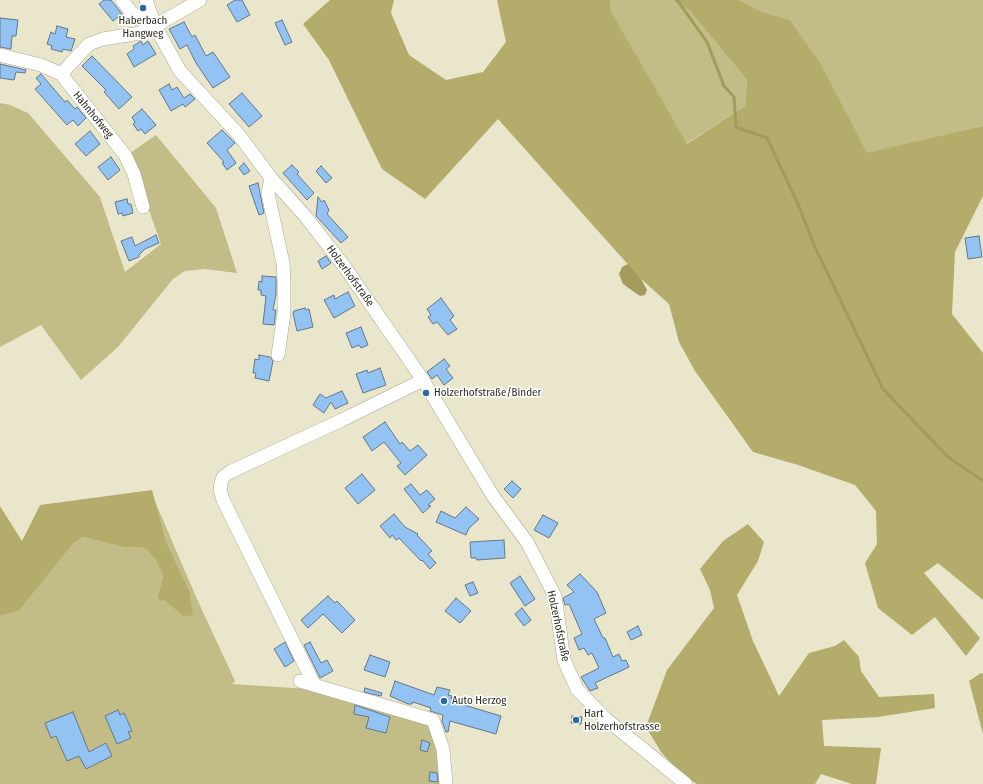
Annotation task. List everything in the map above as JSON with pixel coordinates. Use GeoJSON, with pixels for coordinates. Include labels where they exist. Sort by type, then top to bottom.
{"type":"FeatureCollection","features":[{"type":"Feature","properties":{"kind":"street"},"geometry":{"type":"LineString","coordinates":[[122,0],[131,12],[139,18],[154,23]]}},
{"type":"Feature","properties":{"kind":"street","name":"Holzerhofstraße"},"geometry":{"type":"LineString","coordinates":[[146,0],[154,23],[180,70],[239,135],[344,266],[423,380],[493,496],[527,542],[548,580],[554,596],[564,660],[578,689],[606,719],[686,784]]}},
{"type":"Feature","properties":{"kind":"street"},"geometry":{"type":"LineString","coordinates":[[61,74],[90,44],[102,39],[140,33],[154,23],[200,0]]}},
{"type":"Feature","properties":{"kind":"street","name":"Hahnhofweg"},"geometry":{"type":"LineString","coordinates":[[0,55],[41,65],[61,74],[125,155],[134,174],[143,207]]}},
{"type":"Feature","properties":{"kind":"street"},"geometry":{"type":"LineString","coordinates":[[272,178],[268,194],[283,263],[284,282],[284,313],[278,355]]}},
{"type":"Feature","properties":{"kind":"street"},"geometry":{"type":"LineString","coordinates":[[314,684],[223,500],[220,490],[223,477],[230,472],[342,420],[423,380]]}},
{"type":"Feature","properties":{"kind":"street"},"geometry":{"type":"LineString","coordinates":[[300,680],[433,720],[443,749],[446,784]]}},
{"type":"Feature","properties":{"kind":"shaded area"},"geometry":{"type":"Polygon","coordinates":[[[330,0],[394,0],[391,13],[409,55],[446,80],[483,72],[506,42],[497,0],[610,0],[611,11],[687,144],[745,106],[747,80],[690,11],[672,0],[739,0],[760,11],[790,20],[820,62],[867,153],[983,126],[983,196],[955,252],[952,314],[983,353],[983,600],[938,563],[924,573],[980,638],[966,656],[935,617],[912,635],[878,608],[865,563],[877,544],[876,511],[855,485],[798,465],[753,452],[695,371],[679,342],[669,304],[641,279],[498,119],[425,199],[382,169],[329,60],[303,24],[330,0]]]}},
{"type":"Feature","properties":{"kind":"shaded area"},"geometry":{"type":"Polygon","coordinates":[[[610,0],[672,0],[690,11],[747,80],[745,106],[686,144],[611,11],[610,0]]]}},
{"type":"Feature","properties":{"kind":"shaded area"},"geometry":{"type":"Polygon","coordinates":[[[739,0],[983,0],[983,126],[867,154],[820,62],[790,20],[760,11],[739,0]]]}},
{"type":"Feature","properties":{"kind":"shaded area"},"geometry":{"type":"Polygon","coordinates":[[[0,103],[10,105],[28,113],[100,197],[125,272],[161,244],[129,154],[156,135],[216,208],[237,273],[204,269],[185,271],[173,279],[118,347],[81,380],[41,325],[0,347],[0,103]]]}},
{"type":"Feature","properties":{"kind":"shaded area"},"geometry":{"type":"Polygon","coordinates":[[[628,264],[641,279],[647,290],[645,295],[640,296],[623,284],[619,274],[622,267],[628,264]]]}},
{"type":"Feature","properties":{"kind":"shaded area"},"geometry":{"type":"Polygon","coordinates":[[[152,490],[166,541],[189,590],[193,615],[183,616],[164,600],[159,601],[158,595],[163,575],[155,559],[145,548],[123,547],[83,537],[73,544],[19,611],[0,616],[0,506],[22,541],[40,505],[152,490]]]}},
{"type":"Feature","properties":{"kind":"shaded area"},"geometry":{"type":"Polygon","coordinates":[[[154,499],[196,597],[235,681],[232,684],[309,689],[420,719],[433,729],[443,784],[0,784],[0,616],[19,611],[73,544],[83,537],[123,547],[145,548],[155,559],[163,575],[158,594],[183,616],[189,590],[166,541],[154,499]]]}},
{"type":"Feature","properties":{"kind":"shaded area"},"geometry":{"type":"Polygon","coordinates":[[[748,524],[764,542],[758,561],[737,595],[753,641],[779,696],[809,653],[835,646],[844,640],[859,657],[861,671],[879,697],[934,694],[935,708],[878,717],[822,720],[824,746],[881,748],[876,784],[852,784],[821,774],[815,784],[697,784],[680,773],[661,752],[646,727],[667,670],[714,608],[710,590],[700,569],[723,541],[748,524]]]}},
{"type":"Feature","properties":{"kind":"shaded area"},"geometry":{"type":"Polygon","coordinates":[[[981,673],[983,674],[983,734],[969,681],[981,673]]]}},
{"type":"Feature","properties":{"kind":"building"},"geometry":{"type":"Polygon","coordinates":[[[104,0],[111,0],[122,14],[113,21],[99,4],[104,0]]]}},
{"type":"Feature","properties":{"kind":"building"},"geometry":{"type":"Polygon","coordinates":[[[235,0],[242,0],[250,15],[237,22],[227,5],[235,0]]]}},
{"type":"Feature","properties":{"kind":"building"},"geometry":{"type":"Polygon","coordinates":[[[0,18],[18,20],[16,36],[12,36],[11,49],[0,47],[0,18]]]}},
{"type":"Feature","properties":{"kind":"building"},"geometry":{"type":"Polygon","coordinates":[[[282,20],[292,42],[285,45],[275,23],[282,20]]]}},
{"type":"Feature","properties":{"kind":"building"},"geometry":{"type":"Polygon","coordinates":[[[184,22],[192,37],[195,35],[206,56],[213,52],[230,77],[213,88],[196,63],[187,45],[180,49],[169,29],[184,22]]]}},
{"type":"Feature","properties":{"kind":"building"},"geometry":{"type":"Polygon","coordinates":[[[57,26],[68,29],[66,37],[75,39],[71,51],[63,49],[62,52],[51,49],[52,46],[47,44],[51,32],[55,34],[57,26]]]}},
{"type":"Feature","properties":{"kind":"building"},"geometry":{"type":"Polygon","coordinates":[[[141,41],[143,45],[148,41],[156,54],[134,67],[127,54],[134,49],[133,46],[141,41]]]}},
{"type":"Feature","properties":{"kind":"building"},"geometry":{"type":"Polygon","coordinates":[[[92,56],[132,97],[119,109],[104,92],[106,90],[82,66],[92,56]]]}},
{"type":"Feature","properties":{"kind":"building"},"geometry":{"type":"Polygon","coordinates":[[[0,64],[26,70],[25,73],[16,72],[14,80],[0,78],[0,64]]]}},
{"type":"Feature","properties":{"kind":"building"},"geometry":{"type":"Polygon","coordinates":[[[41,74],[65,102],[67,100],[75,109],[77,107],[86,118],[78,126],[73,120],[67,125],[35,89],[41,84],[36,78],[41,74]]]}},
{"type":"Feature","properties":{"kind":"building"},"geometry":{"type":"Polygon","coordinates":[[[169,84],[172,90],[177,87],[184,98],[190,94],[195,99],[185,107],[183,104],[171,111],[159,90],[169,84]]]}},
{"type":"Feature","properties":{"kind":"building"},"geometry":{"type":"Polygon","coordinates":[[[242,93],[262,116],[249,127],[229,104],[242,93]]]}},
{"type":"Feature","properties":{"kind":"building"},"geometry":{"type":"Polygon","coordinates":[[[142,109],[156,125],[145,134],[141,129],[138,131],[133,124],[135,122],[132,117],[142,109]]]}},
{"type":"Feature","properties":{"kind":"building"},"geometry":{"type":"Polygon","coordinates":[[[222,130],[235,143],[227,150],[236,163],[227,170],[222,163],[224,162],[207,143],[222,130]]]}},
{"type":"Feature","properties":{"kind":"building"},"geometry":{"type":"Polygon","coordinates":[[[90,131],[100,144],[86,156],[75,144],[90,131]]]}},
{"type":"Feature","properties":{"kind":"building"},"geometry":{"type":"Polygon","coordinates":[[[111,157],[120,170],[108,180],[98,167],[111,157]]]}},
{"type":"Feature","properties":{"kind":"building"},"geometry":{"type":"Polygon","coordinates":[[[244,163],[250,171],[244,175],[239,168],[244,163]]]}},
{"type":"Feature","properties":{"kind":"building"},"geometry":{"type":"Polygon","coordinates":[[[292,165],[299,172],[297,174],[314,193],[307,200],[283,173],[292,165]]]}},
{"type":"Feature","properties":{"kind":"building"},"geometry":{"type":"Polygon","coordinates":[[[321,166],[332,178],[326,183],[316,171],[321,166]]]}},
{"type":"Feature","properties":{"kind":"building"},"geometry":{"type":"Polygon","coordinates":[[[258,183],[264,213],[259,215],[249,186],[258,183]]]}},
{"type":"Feature","properties":{"kind":"building"},"geometry":{"type":"Polygon","coordinates":[[[318,197],[322,202],[324,200],[329,210],[327,214],[348,237],[341,243],[316,216],[318,197]]]}},
{"type":"Feature","properties":{"kind":"building"},"geometry":{"type":"Polygon","coordinates":[[[127,199],[128,204],[131,204],[133,213],[123,216],[122,213],[118,214],[115,202],[127,199]]]}},
{"type":"Feature","properties":{"kind":"building"},"geometry":{"type":"Polygon","coordinates":[[[156,235],[159,243],[145,249],[139,257],[129,261],[121,241],[132,237],[135,246],[156,235]]]}},
{"type":"Feature","properties":{"kind":"building"},"geometry":{"type":"Polygon","coordinates":[[[979,236],[982,257],[968,259],[965,238],[979,236]]]}},
{"type":"Feature","properties":{"kind":"building"},"geometry":{"type":"Polygon","coordinates":[[[326,256],[331,263],[322,269],[318,261],[326,256]]]}},
{"type":"Feature","properties":{"kind":"building"},"geometry":{"type":"Polygon","coordinates":[[[262,276],[276,277],[276,294],[273,310],[276,310],[274,325],[263,324],[266,296],[261,295],[261,290],[258,290],[259,281],[262,282],[262,276]]]}},
{"type":"Feature","properties":{"kind":"building"},"geometry":{"type":"Polygon","coordinates":[[[348,292],[355,306],[334,318],[324,300],[334,295],[335,299],[348,292]]]}},
{"type":"Feature","properties":{"kind":"building"},"geometry":{"type":"Polygon","coordinates":[[[441,298],[454,316],[450,320],[457,329],[448,335],[437,322],[433,324],[428,317],[431,315],[427,309],[441,298]]]}},
{"type":"Feature","properties":{"kind":"building"},"geometry":{"type":"Polygon","coordinates":[[[305,308],[306,310],[309,309],[313,327],[297,331],[293,313],[294,311],[305,308]]]}},
{"type":"Feature","properties":{"kind":"building"},"geometry":{"type":"Polygon","coordinates":[[[361,327],[368,345],[361,348],[359,345],[352,348],[346,333],[361,327]]]}},
{"type":"Feature","properties":{"kind":"building"},"geometry":{"type":"Polygon","coordinates":[[[259,355],[270,357],[273,361],[269,381],[255,378],[256,373],[253,373],[255,359],[259,360],[259,355]]]}},
{"type":"Feature","properties":{"kind":"building"},"geometry":{"type":"Polygon","coordinates":[[[444,359],[450,366],[446,369],[453,378],[444,385],[437,375],[432,379],[427,372],[444,359]]]}},
{"type":"Feature","properties":{"kind":"building"},"geometry":{"type":"Polygon","coordinates":[[[380,368],[386,385],[363,393],[356,374],[367,370],[368,373],[380,368]]]}},
{"type":"Feature","properties":{"kind":"building"},"geometry":{"type":"Polygon","coordinates":[[[342,391],[348,403],[335,409],[331,402],[324,413],[313,405],[320,394],[326,398],[342,391]]]}},
{"type":"Feature","properties":{"kind":"building"},"geometry":{"type":"Polygon","coordinates":[[[385,422],[400,444],[402,442],[410,451],[418,445],[427,455],[405,475],[397,466],[401,463],[384,442],[372,451],[363,437],[385,422]]]}},
{"type":"Feature","properties":{"kind":"building"},"geometry":{"type":"Polygon","coordinates":[[[362,474],[375,490],[358,504],[345,488],[362,474]]]}},
{"type":"Feature","properties":{"kind":"building"},"geometry":{"type":"Polygon","coordinates":[[[512,481],[521,489],[513,498],[504,489],[512,481]]]}},
{"type":"Feature","properties":{"kind":"building"},"geometry":{"type":"Polygon","coordinates":[[[411,484],[420,495],[427,490],[435,499],[428,505],[431,506],[423,513],[404,489],[411,484]]]}},
{"type":"Feature","properties":{"kind":"building"},"geometry":{"type":"Polygon","coordinates":[[[466,507],[479,519],[469,528],[466,535],[436,522],[441,511],[455,518],[466,507]]]}},
{"type":"Feature","properties":{"kind":"building"},"geometry":{"type":"Polygon","coordinates":[[[394,514],[405,527],[418,534],[417,535],[432,551],[428,554],[436,563],[430,569],[399,538],[396,540],[392,535],[390,538],[380,526],[394,514]]]}},
{"type":"Feature","properties":{"kind":"building"},"geometry":{"type":"Polygon","coordinates":[[[543,515],[558,523],[549,538],[534,530],[543,515]]]}},
{"type":"Feature","properties":{"kind":"building"},"geometry":{"type":"Polygon","coordinates":[[[504,540],[505,558],[477,560],[476,558],[471,558],[470,542],[504,540]]]}},
{"type":"Feature","properties":{"kind":"building"},"geometry":{"type":"Polygon","coordinates":[[[580,574],[597,592],[606,613],[594,619],[603,638],[605,638],[613,657],[619,654],[622,661],[626,660],[629,667],[595,683],[598,688],[590,691],[581,677],[599,668],[592,653],[588,655],[584,648],[579,650],[574,638],[582,634],[569,604],[565,605],[563,598],[574,592],[567,585],[580,574]]]}},
{"type":"Feature","properties":{"kind":"building"},"geometry":{"type":"Polygon","coordinates":[[[520,576],[535,599],[525,606],[510,583],[520,576]]]}},
{"type":"Feature","properties":{"kind":"building"},"geometry":{"type":"Polygon","coordinates":[[[473,582],[478,593],[470,596],[465,585],[473,582]]]}},
{"type":"Feature","properties":{"kind":"building"},"geometry":{"type":"Polygon","coordinates":[[[328,596],[335,603],[337,601],[355,620],[342,633],[323,614],[308,628],[301,620],[328,596]]]}},
{"type":"Feature","properties":{"kind":"building"},"geometry":{"type":"Polygon","coordinates":[[[456,598],[471,611],[460,623],[445,611],[456,598]]]}},
{"type":"Feature","properties":{"kind":"building"},"geometry":{"type":"Polygon","coordinates":[[[522,608],[531,620],[524,626],[515,614],[522,608]]]}},
{"type":"Feature","properties":{"kind":"building"},"geometry":{"type":"Polygon","coordinates":[[[638,626],[642,635],[631,640],[627,632],[638,626]]]}},
{"type":"Feature","properties":{"kind":"building"},"geometry":{"type":"Polygon","coordinates":[[[285,642],[294,661],[285,667],[274,649],[285,642]]]}},
{"type":"Feature","properties":{"kind":"building"},"geometry":{"type":"Polygon","coordinates":[[[310,642],[321,663],[327,660],[333,671],[320,678],[304,645],[310,642]]]}},
{"type":"Feature","properties":{"kind":"building"},"geometry":{"type":"Polygon","coordinates":[[[370,655],[390,662],[385,677],[364,670],[370,655]]]}},
{"type":"Feature","properties":{"kind":"building"},"geometry":{"type":"Polygon","coordinates":[[[395,681],[434,695],[437,687],[450,690],[448,695],[452,696],[451,699],[455,700],[454,702],[501,716],[496,734],[450,721],[448,732],[446,732],[442,721],[443,715],[430,711],[431,708],[413,702],[412,704],[408,704],[390,696],[395,681]]]}},
{"type":"Feature","properties":{"kind":"building"},"geometry":{"type":"Polygon","coordinates":[[[365,688],[382,693],[381,696],[364,692],[365,688]]]}},
{"type":"Feature","properties":{"kind":"building"},"geometry":{"type":"Polygon","coordinates":[[[355,705],[390,717],[386,733],[366,728],[369,717],[354,714],[355,705]]]}},
{"type":"Feature","properties":{"kind":"building"},"geometry":{"type":"Polygon","coordinates":[[[118,710],[120,715],[124,713],[132,731],[128,732],[131,738],[117,744],[105,716],[118,710]]]}},
{"type":"Feature","properties":{"kind":"building"},"geometry":{"type":"Polygon","coordinates":[[[73,712],[89,752],[106,743],[112,756],[86,769],[79,756],[67,761],[56,736],[51,738],[45,723],[73,712]]]}},
{"type":"Feature","properties":{"kind":"building","name":"Hart Holzerhofstrasse"},"geometry":{"type":"Polygon","coordinates":[[[572,716],[582,717],[581,724],[571,723],[572,716]]]}},
{"type":"Feature","properties":{"kind":"building"},"geometry":{"type":"Polygon","coordinates":[[[422,740],[430,743],[427,752],[420,750],[422,740]]]}},
{"type":"Feature","properties":{"kind":"building"},"geometry":{"type":"Polygon","coordinates":[[[430,772],[437,773],[438,782],[429,781],[430,772]]]}},
{"type":"Feature","properties":{"kind":"waterway"},"geometry":{"type":"LineString","coordinates":[[677,0],[707,42],[724,86],[734,97],[736,127],[767,138],[798,204],[814,245],[883,389],[948,457],[983,481]]}},
{"type":"Feature","properties":{"kind":"place","name":"Haberbach Hangweg"},"geometry":{"type":"Point","coordinates":[143,8]}},
{"type":"Feature","properties":{"kind":"place","name":"Holzerhofstraße/Binder"},"geometry":{"type":"Point","coordinates":[426,393]}},
{"type":"Feature","properties":{"kind":"place","name":"Auto Herzog"},"geometry":{"type":"Point","coordinates":[444,701]}},
{"type":"Feature","properties":{"kind":"place","name":"Hart Holzerhofstrasse"},"geometry":{"type":"Point","coordinates":[576,720]}}]}
